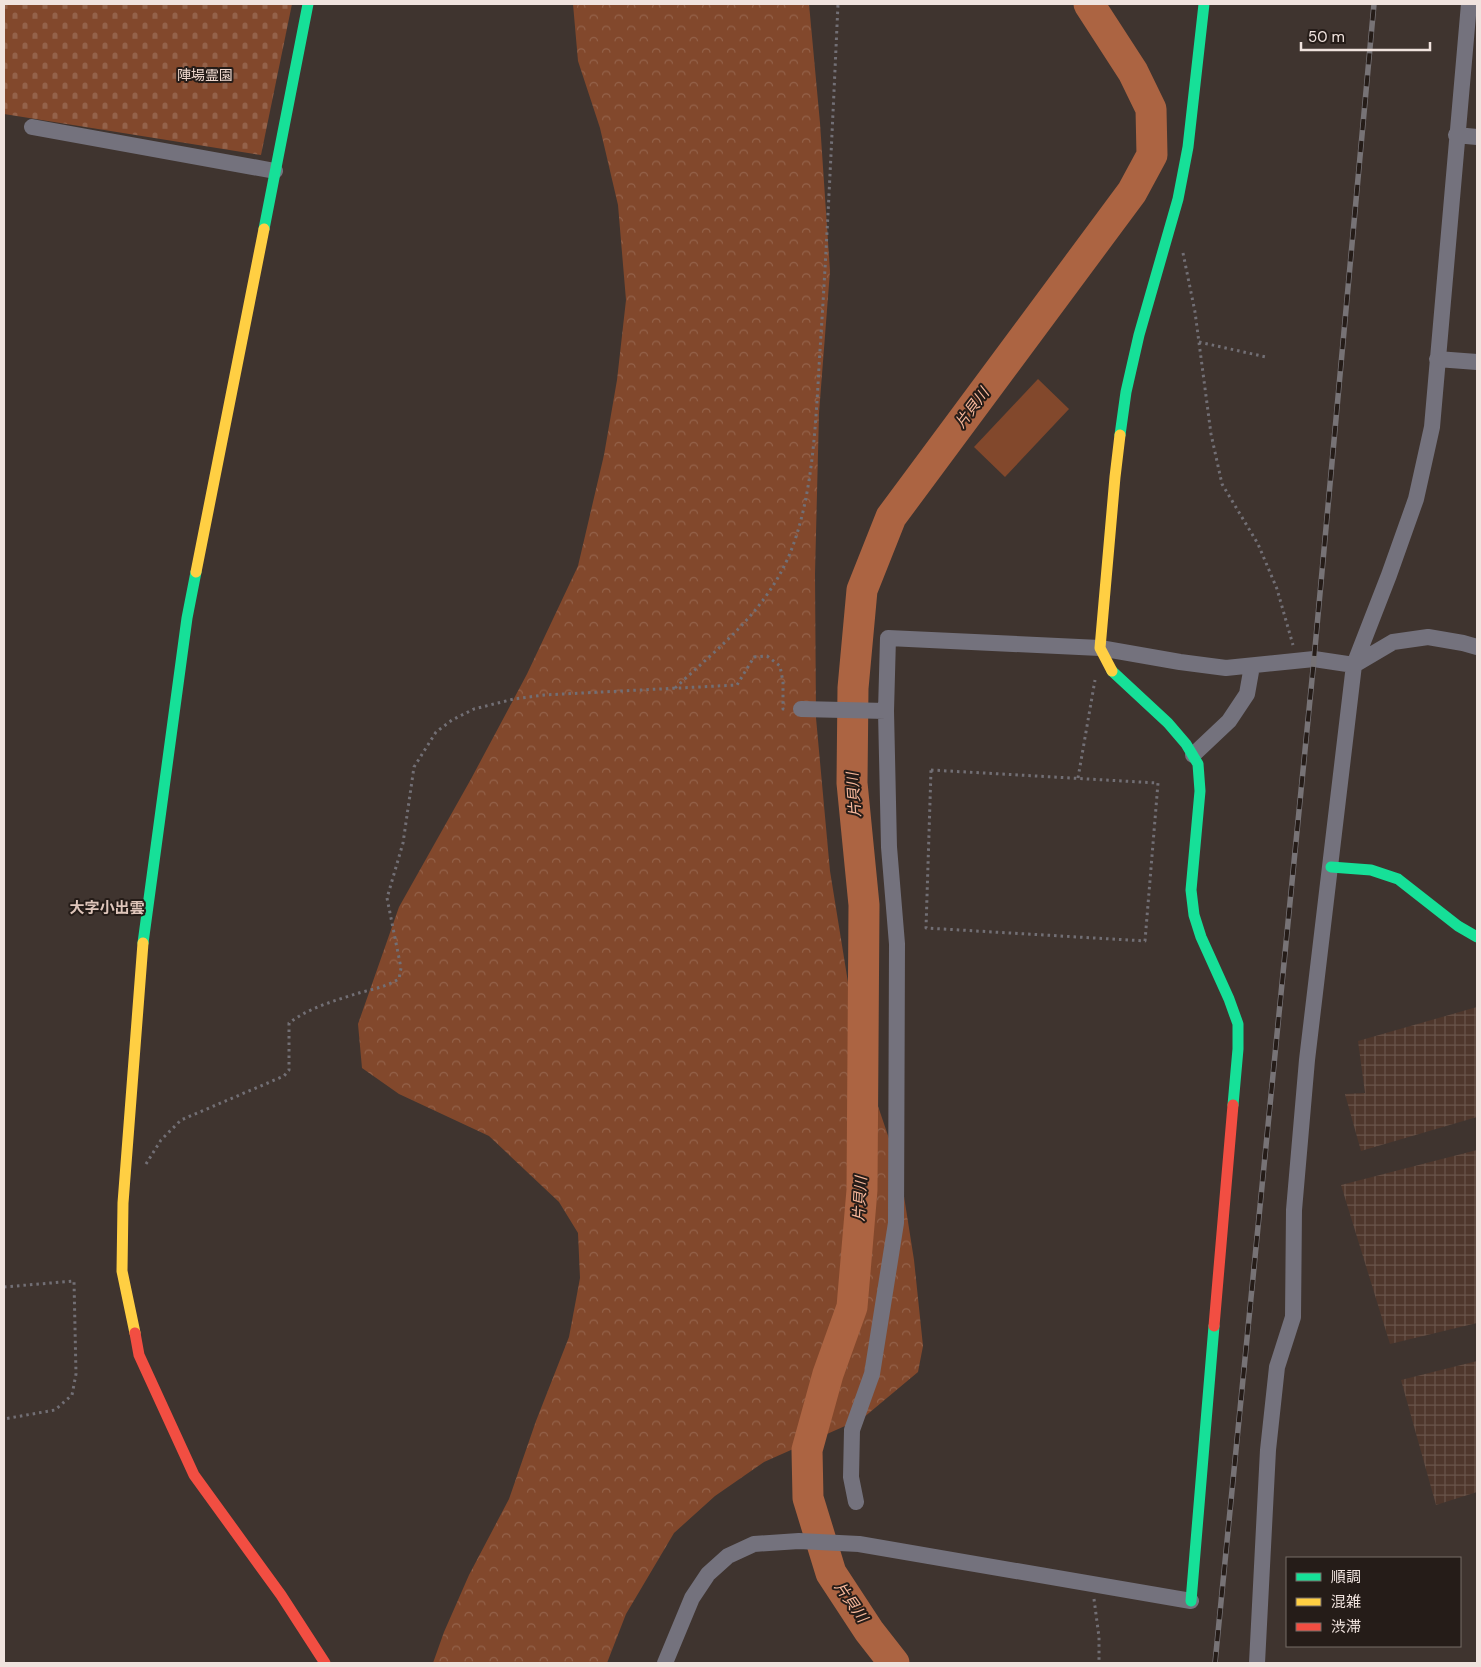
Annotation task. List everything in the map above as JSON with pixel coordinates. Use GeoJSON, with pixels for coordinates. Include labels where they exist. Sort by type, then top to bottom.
{"type":"FeatureCollection","features":[{"type":"Feature","properties":{"kind":"street"},"geometry":{"type":"LineString","coordinates":[[308,4],[186,628],[143,941],[122,1203],[122,1272],[139,1355],[194,1475],[280,1595],[325,1663]]}},
{"type":"Feature","properties":{"kind":"street"},"geometry":{"type":"LineString","coordinates":[[664,1663],[692,1598],[708,1574],[728,1556],[754,1544],[799,1541],[859,1544],[1191,1601],[1237,1059],[1238,1024],[1229,999],[1201,938],[1194,915],[1190,890],[1200,791],[1198,764],[1186,744],[1168,723],[1114,674],[1100,648],[1115,476],[1126,392],[1139,335],[1178,199],[1188,147],[1204,4]]}},
{"type":"Feature","properties":{"kind":"street"},"geometry":{"type":"LineString","coordinates":[[1257,1663],[1268,1450],[1277,1367],[1293,1318],[1294,1210],[1308,1060],[1354,665],[1389,576],[1416,499],[1432,426],[1456,135],[1469,4]]}},
{"type":"Feature","properties":{"kind":"street"},"geometry":{"type":"LineString","coordinates":[[32,127],[275,172]]}},
{"type":"Feature","properties":{"kind":"street"},"geometry":{"type":"LineString","coordinates":[[1456,135],[1477,137]]}},
{"type":"Feature","properties":{"kind":"street"},"geometry":{"type":"LineString","coordinates":[[1437,359],[1477,362]]}},
{"type":"Feature","properties":{"kind":"street"},"geometry":{"type":"LineString","coordinates":[[856,1502],[851,1477],[852,1430],[872,1374],[896,1222],[897,944],[889,847],[886,711],[888,638],[1100,648],[1226,668],[1314,659],[1354,665],[1393,642],[1428,637],[1477,647]]}},
{"type":"Feature","properties":{"kind":"street"},"geometry":{"type":"LineString","coordinates":[[1193,755],[1229,721],[1247,694],[1252,666]]}},
{"type":"Feature","properties":{"kind":"street"},"geometry":{"type":"LineString","coordinates":[[801,709],[886,711]]}},
{"type":"Feature","properties":{"kind":"street"},"geometry":{"type":"LineString","coordinates":[[1331,867],[1371,870],[1398,879],[1458,926],[1477,937]]}},
{"type":"Feature","properties":{"kind":"path"},"geometry":{"type":"LineString","coordinates":[[675,688],[749,620],[763,602],[787,559],[800,524],[809,476],[816,402],[838,4]]}},
{"type":"Feature","properties":{"kind":"path"},"geometry":{"type":"LineString","coordinates":[[1166,241],[1184,254],[1199,342],[1211,434],[1222,484],[1258,544],[1276,590],[1298,661]]}},
{"type":"Feature","properties":{"kind":"path"},"geometry":{"type":"LineString","coordinates":[[1199,342],[1266,357]]}},
{"type":"Feature","properties":{"kind":"path"},"geometry":{"type":"LineString","coordinates":[[142,1171],[161,1140],[181,1120],[284,1076],[289,1070],[289,1023],[299,1016],[348,997],[390,984],[399,979],[401,968],[387,898],[402,843],[414,767],[436,732],[452,720],[474,709],[514,699],[544,695],[737,685],[754,657],[767,656],[780,666],[784,682],[783,709],[801,709]]}},
{"type":"Feature","properties":{"kind":"path"},"geometry":{"type":"LineString","coordinates":[[1078,778],[1095,676]]}},
{"type":"Feature","properties":{"kind":"path"},"geometry":{"type":"LineString","coordinates":[[931,770],[1078,778],[1158,783],[1145,941],[926,928],[931,770]]}},
{"type":"Feature","properties":{"kind":"path"},"geometry":{"type":"LineString","coordinates":[[4,1287],[74,1281],[76,1374],[72,1395],[55,1410],[4,1420]]}},
{"type":"Feature","properties":{"kind":"path"},"geometry":{"type":"LineString","coordinates":[[1092,1584],[1098,1637],[1098,1663]]}},
{"type":"Feature","properties":{"kind":"shaded area"},"geometry":{"type":"Polygon","coordinates":[[[1477,1007],[1477,1117],[1361,1151],[1345,1094],[1365,1093],[1358,1041],[1477,1007]]]}},
{"type":"Feature","properties":{"kind":"shaded area"},"geometry":{"type":"Polygon","coordinates":[[[1477,1150],[1477,1323],[1390,1344],[1341,1185],[1477,1150]]]}},
{"type":"Feature","properties":{"kind":"shaded area"},"geometry":{"type":"Polygon","coordinates":[[[1477,1361],[1477,1492],[1436,1505],[1401,1380],[1477,1361]]]}},
{"type":"Feature","properties":{"kind":"green space","name":"陣場霊園"},"geometry":{"type":"Polygon","coordinates":[[[4,4],[292,4],[261,155],[4,114],[4,4]]]}},
{"type":"Feature","properties":{"kind":"green space"},"geometry":{"type":"Polygon","coordinates":[[[573,4],[809,4],[820,123],[830,271],[819,413],[815,574],[816,718],[830,871],[851,1001],[861,1056],[900,1171],[914,1260],[923,1346],[918,1372],[863,1418],[764,1462],[715,1496],[674,1533],[626,1614],[607,1663],[433,1663],[444,1632],[469,1575],[509,1499],[536,1421],[569,1337],[580,1278],[578,1233],[559,1202],[489,1136],[399,1094],[362,1068],[358,1024],[399,907],[527,674],[578,566],[604,455],[617,380],[626,300],[618,205],[600,128],[578,61],[573,4]]]}},
{"type":"Feature","properties":{"kind":"green space"},"geometry":{"type":"Polygon","coordinates":[[[1038,379],[1069,409],[1005,477],[974,447],[1038,379]]]}},
{"type":"Feature","properties":{"kind":"waterway","name":"片貝川"},"geometry":{"type":"LineString","coordinates":[[894,1663],[869,1631],[831,1573],[808,1498],[807,1450],[828,1374],[852,1307],[862,1190],[864,905],[852,783],[853,688],[862,590],[891,517],[1132,192],[1152,155],[1151,109],[1133,72],[1089,4]]}},
{"type":"Feature","properties":{"kind":"railway"},"geometry":{"type":"LineString","coordinates":[[1215,1663],[1314,659],[1374,4]]}},
{"type":"Feature","properties":{"kind":"traffic: fast"},"geometry":{"type":"LineString","coordinates":[[264,229],[308,4]]}},
{"type":"Feature","properties":{"kind":"traffic: fast"},"geometry":{"type":"LineString","coordinates":[[1120,435],[1126,392],[1139,335],[1178,199],[1188,147],[1204,4]]}},
{"type":"Feature","properties":{"kind":"traffic: fast"},"geometry":{"type":"LineString","coordinates":[[143,943],[187,618],[196,572]]}},
{"type":"Feature","properties":{"kind":"traffic: fast"},"geometry":{"type":"LineString","coordinates":[[1112,671],[1168,723],[1186,744],[1198,764],[1200,791],[1191,890],[1194,915],[1201,937],[1229,999],[1238,1024],[1238,1049],[1233,1105]]}},
{"type":"Feature","properties":{"kind":"traffic: fast"},"geometry":{"type":"LineString","coordinates":[[1331,867],[1371,870],[1398,879],[1458,926],[1477,937]]}},
{"type":"Feature","properties":{"kind":"traffic: fast"},"geometry":{"type":"LineString","coordinates":[[1191,1601],[1214,1326]]}},
{"type":"Feature","properties":{"kind":"traffic: slow"},"geometry":{"type":"LineString","coordinates":[[196,572],[264,229]]}},
{"type":"Feature","properties":{"kind":"traffic: slow"},"geometry":{"type":"LineString","coordinates":[[1112,671],[1100,648],[1120,435]]}},
{"type":"Feature","properties":{"kind":"traffic: slow"},"geometry":{"type":"LineString","coordinates":[[135,1333],[122,1271],[123,1203],[143,943]]}},
{"type":"Feature","properties":{"kind":"traffic: jam"},"geometry":{"type":"LineString","coordinates":[[1214,1326],[1233,1105]]}},
{"type":"Feature","properties":{"kind":"traffic: jam"},"geometry":{"type":"LineString","coordinates":[[135,1333],[139,1355],[194,1475],[281,1595],[325,1663]]}},
{"type":"Feature","properties":{"kind":"district","name":"大字小出雲"},"geometry":{"type":"Point","coordinates":[107,908]}}]}
